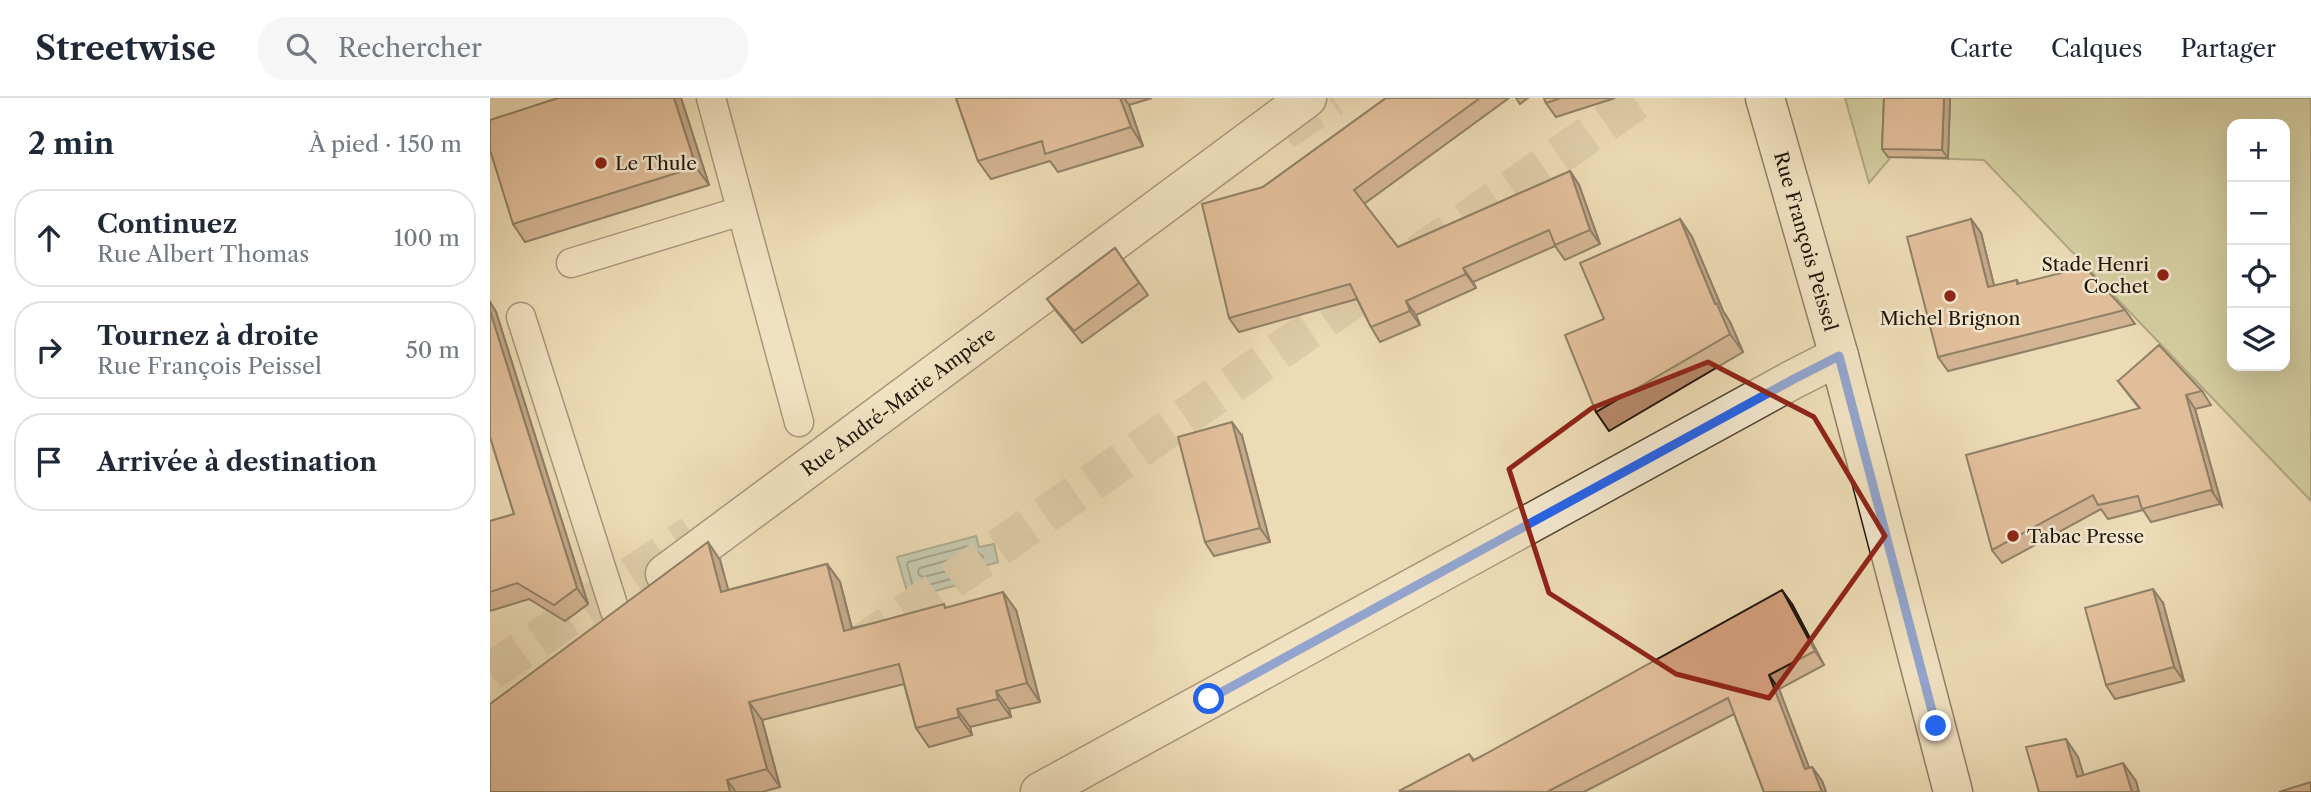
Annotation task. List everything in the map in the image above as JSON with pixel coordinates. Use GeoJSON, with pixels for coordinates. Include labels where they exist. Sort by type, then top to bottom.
{"type":"FeatureCollection","features":[{"type":"Feature","properties":{"kind":"street","name":"Rue André-Marie Ampère"},"geometry":{"type":"LineString","coordinates":[[584,635],[1307,98]]}},
{"type":"Feature","properties":{"kind":"street","name":"Rue François Peissel"},"geometry":{"type":"LineString","coordinates":[[1765,98],[1839,356],[1953,792]]}},
{"type":"Feature","properties":{"kind":"street"},"geometry":{"type":"LineString","coordinates":[[1040,792],[1839,356]]}},
{"type":"Feature","properties":{"kind":"lane"},"geometry":{"type":"LineString","coordinates":[[711,98],[799,422]]}},
{"type":"Feature","properties":{"kind":"lane"},"geometry":{"type":"LineString","coordinates":[[571,263],[741,211]]}},
{"type":"Feature","properties":{"kind":"lane"},"geometry":{"type":"LineString","coordinates":[[521,317],[615,611]]}},
{"type":"Feature","properties":{"kind":"highlighted area"},"geometry":{"type":"Polygon","coordinates":[[[1708,362],[1814,417],[1885,536],[1769,698],[1676,674],[1549,593],[1509,469],[1592,408],[1708,362]]]}},
{"type":"Feature","properties":{"kind":"green space","name":"Stade Henri Cochet"},"geometry":{"type":"Polygon","coordinates":[[[1845,98],[2311,98],[2311,501],[1984,160],[1891,157],[1869,183],[1845,98]]]}},
{"type":"Feature","properties":{"kind":"water"},"geometry":{"type":"Polygon","coordinates":[[[976,536],[979,547],[994,544],[998,562],[985,566],[987,577],[909,598],[897,557],[976,536]]]}},
{"type":"Feature","properties":{"kind":"building","name":"Le Thule"},"geometry":{"type":"Polygon","coordinates":[[[558,98],[674,98],[696,167],[513,224],[490,150],[490,120],[558,98]]]}},
{"type":"Feature","properties":{"kind":"building"},"geometry":{"type":"Polygon","coordinates":[[[956,98],[1120,98],[1131,127],[1045,154],[1042,141],[978,161],[956,98]]]}},
{"type":"Feature","properties":{"kind":"building"},"geometry":{"type":"Polygon","coordinates":[[[1386,98],[1480,98],[1354,190],[1398,247],[1570,171],[1590,230],[1555,245],[1549,230],[1463,268],[1466,274],[1406,301],[1410,311],[1371,327],[1350,284],[1229,318],[1202,204],[1263,187],[1386,98]]]}},
{"type":"Feature","properties":{"kind":"building"},"geometry":{"type":"Polygon","coordinates":[[[1544,98],[1561,98],[1546,103],[1544,98]]]}},
{"type":"Feature","properties":{"kind":"building"},"geometry":{"type":"Polygon","coordinates":[[[1884,98],[1944,98],[1942,150],[1882,149],[1884,98]]]}},
{"type":"Feature","properties":{"kind":"building"},"geometry":{"type":"Polygon","coordinates":[[[1680,219],[1730,334],[1596,412],[1565,335],[1604,319],[1580,263],[1680,219]]]}},
{"type":"Feature","properties":{"kind":"building"},"geometry":{"type":"Polygon","coordinates":[[[1971,219],[1988,287],[2017,280],[2017,284],[2085,267],[2125,310],[1938,357],[1907,237],[1971,219]]]}},
{"type":"Feature","properties":{"kind":"building"},"geometry":{"type":"Polygon","coordinates":[[[1115,248],[1139,283],[1074,331],[1047,299],[1115,248]]]}},
{"type":"Feature","properties":{"kind":"building"},"geometry":{"type":"Polygon","coordinates":[[[490,311],[577,588],[554,605],[517,583],[490,592],[490,521],[514,514],[490,437],[490,311]]]}},
{"type":"Feature","properties":{"kind":"building"},"geometry":{"type":"Polygon","coordinates":[[[2159,345],[2202,391],[2186,395],[2213,493],[2211,490],[2142,509],[2138,496],[2098,505],[2093,495],[1992,550],[1966,455],[2140,408],[2118,381],[2159,345]]]}},
{"type":"Feature","properties":{"kind":"building"},"geometry":{"type":"Polygon","coordinates":[[[1232,422],[1260,528],[1205,542],[1178,437],[1232,422]]]}},
{"type":"Feature","properties":{"kind":"building"},"geometry":{"type":"Polygon","coordinates":[[[708,542],[721,592],[827,564],[844,631],[944,604],[945,608],[1003,592],[1027,683],[996,691],[998,699],[957,709],[959,717],[916,728],[899,664],[749,702],[767,769],[727,780],[730,792],[490,792],[490,704],[708,542]]]}},
{"type":"Feature","properties":{"kind":"building"},"geometry":{"type":"Polygon","coordinates":[[[2153,589],[2174,667],[2106,685],[2085,608],[2153,589]]]}},
{"type":"Feature","properties":{"kind":"building"},"geometry":{"type":"Polygon","coordinates":[[[1782,590],[1815,651],[1769,675],[1805,769],[1812,767],[1822,792],[1764,792],[1728,698],[1547,792],[1399,791],[1469,754],[1473,761],[1782,590]]]}},
{"type":"Feature","properties":{"kind":"building"},"geometry":{"type":"Polygon","coordinates":[[[2066,739],[2077,777],[2123,763],[2132,792],[2039,792],[2026,747],[2066,739]]]}},
{"type":"Feature","properties":{"kind":"building"},"geometry":{"type":"Polygon","coordinates":[[[2311,782],[2311,792],[2279,792],[2311,782]]]}},
{"type":"Feature","properties":{"kind":"tunnel"},"geometry":{"type":"LineString","coordinates":[[1283,132],[1333,98]]}},
{"type":"Feature","properties":{"kind":"tunnel"},"geometry":{"type":"LineString","coordinates":[[858,646],[1641,98]]}},
{"type":"Feature","properties":{"kind":"tunnel"},"geometry":{"type":"LineString","coordinates":[[490,672],[692,534]]}},
{"type":"Feature","properties":{"kind":"place","name":"Le Thule"},"geometry":{"type":"Point","coordinates":[601,163]}},
{"type":"Feature","properties":{"kind":"place","name":"Stade Henri Cochet"},"geometry":{"type":"Point","coordinates":[2163,275]}},
{"type":"Feature","properties":{"kind":"place","name":"Michel Brignon"},"geometry":{"type":"Point","coordinates":[1950,296]}},
{"type":"Feature","properties":{"kind":"place","name":"Tabac Presse"},"geometry":{"type":"Point","coordinates":[2013,536]}},
{"type":"Feature","properties":{"kind":"route"},"geometry":{"type":"LineString","coordinates":[[1209,699],[1839,356],[1936,726]]}}]}
